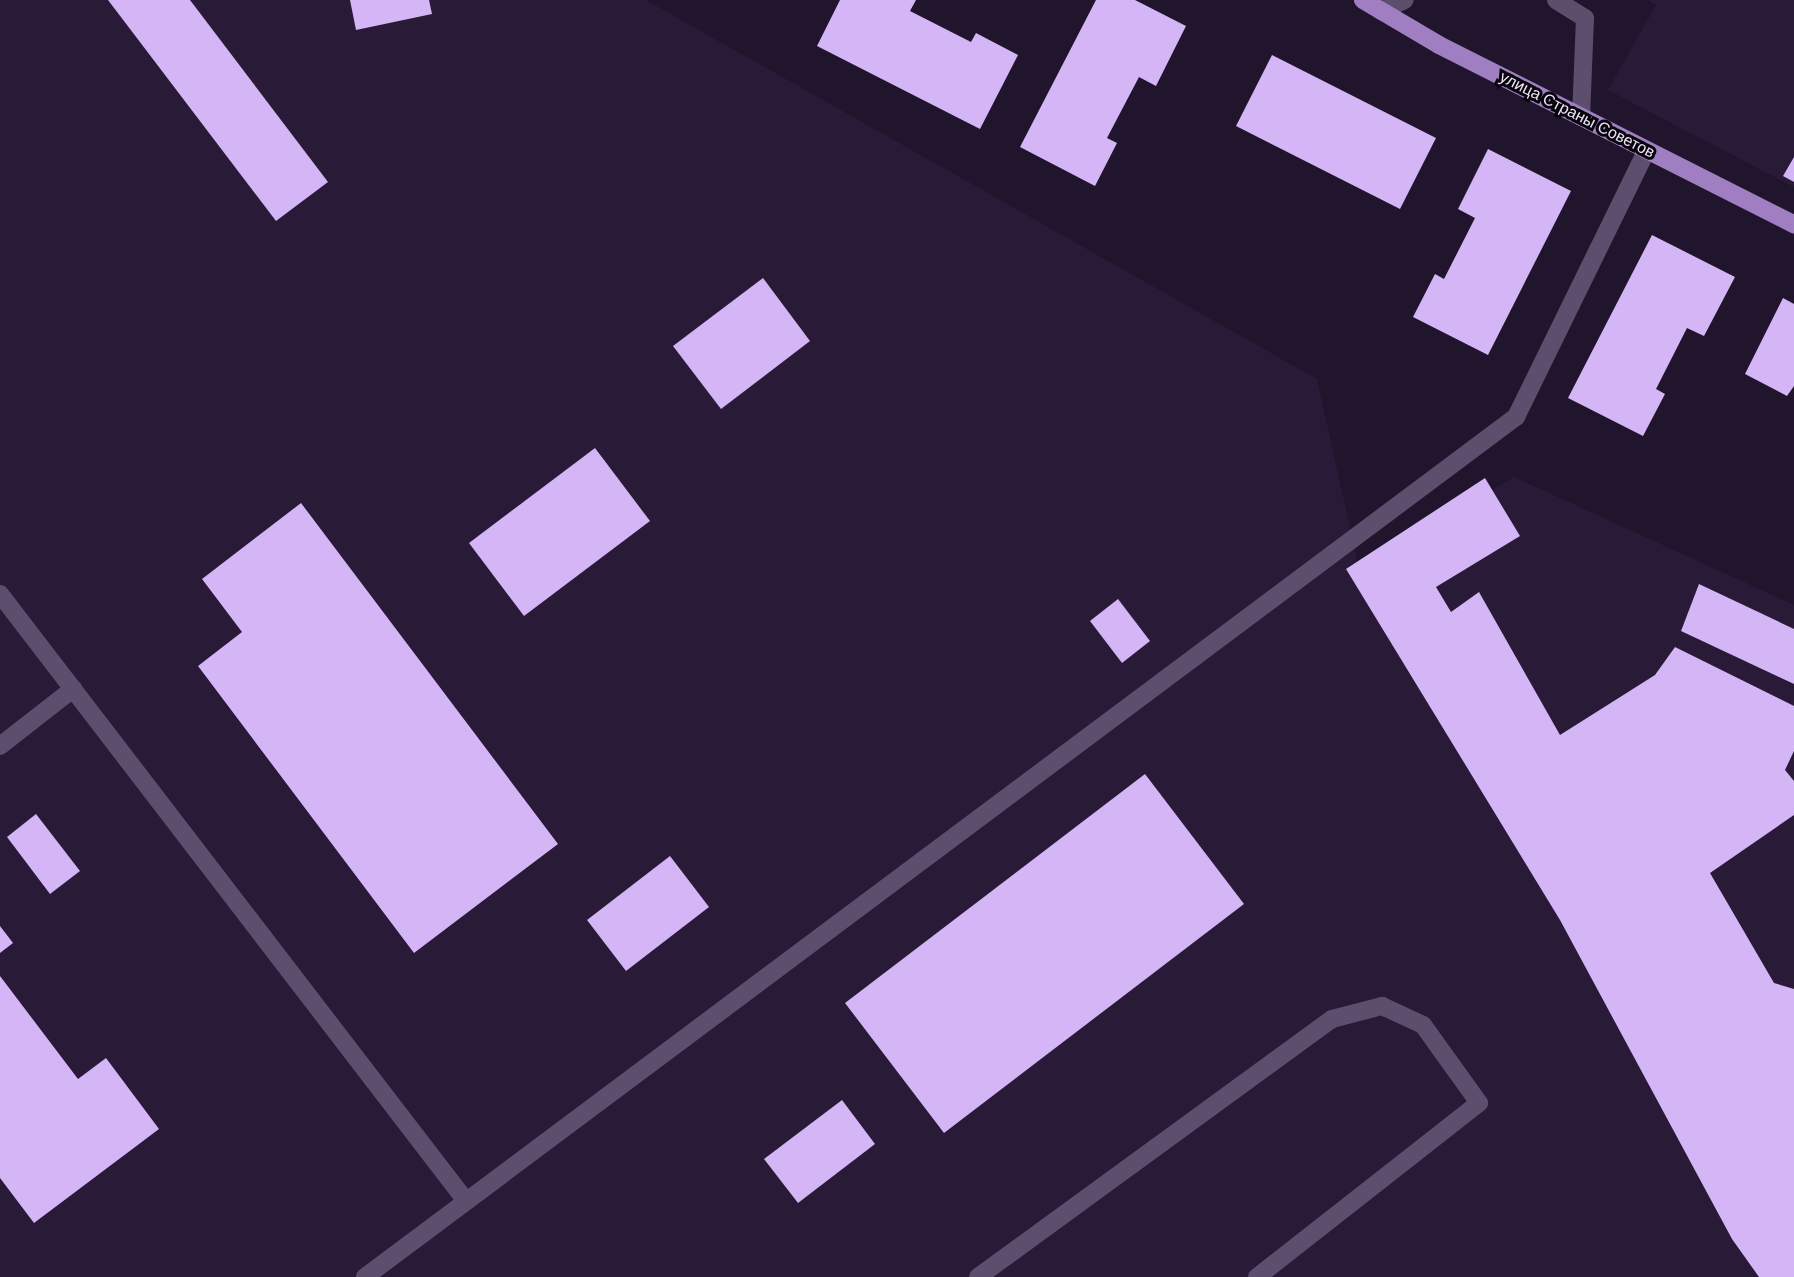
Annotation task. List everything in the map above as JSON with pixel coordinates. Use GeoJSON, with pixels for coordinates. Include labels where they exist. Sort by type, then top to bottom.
{"type":"FeatureCollection","features":[{"type":"Feature","properties":{"kind":"main road","name":"улица Страны Советов"},"geometry":{"type":"LineString","coordinates":[[1363,0],[1439,45],[1794,224]]}},
{"type":"Feature","properties":{"kind":"lane"},"geometry":{"type":"LineString","coordinates":[[1381,11],[1405,0]]}},
{"type":"Feature","properties":{"kind":"lane"},"geometry":{"type":"LineString","coordinates":[[1556,0],[1585,18],[1581,117]]}},
{"type":"Feature","properties":{"kind":"lane"},"geometry":{"type":"LineString","coordinates":[[365,1277],[1516,417],[1647,150]]}},
{"type":"Feature","properties":{"kind":"lane"},"geometry":{"type":"LineString","coordinates":[[0,594],[466,1201]]}},
{"type":"Feature","properties":{"kind":"lane"},"geometry":{"type":"LineString","coordinates":[[0,746],[73,689]]}},
{"type":"Feature","properties":{"kind":"lane"},"geometry":{"type":"LineString","coordinates":[[978,1277],[1332,1019],[1382,1006],[1423,1025],[1479,1103],[1257,1277]]}},
{"type":"Feature","properties":{"kind":"shaded area"},"geometry":{"type":"Polygon","coordinates":[[[0,0],[646,0],[1317,379],[1359,568],[1514,477],[1794,605],[1794,1277],[0,1277],[0,0]]]}},
{"type":"Feature","properties":{"kind":"shaded area"},"geometry":{"type":"Polygon","coordinates":[[[1648,0],[1794,0],[1794,187],[1608,90],[1656,5],[1648,0]]]}},
{"type":"Feature","properties":{"kind":"building"},"geometry":{"type":"Polygon","coordinates":[[[108,0],[190,0],[328,182],[276,221],[108,0]]]}},
{"type":"Feature","properties":{"kind":"building"},"geometry":{"type":"Polygon","coordinates":[[[350,0],[429,0],[432,14],[356,30],[350,0]]]}},
{"type":"Feature","properties":{"kind":"building"},"geometry":{"type":"Polygon","coordinates":[[[840,0],[916,0],[910,11],[971,42],[976,33],[1018,55],[980,129],[817,46],[840,0]]]}},
{"type":"Feature","properties":{"kind":"building"},"geometry":{"type":"Polygon","coordinates":[[[1096,0],[1135,0],[1186,26],[1156,86],[1139,77],[1107,138],[1117,143],[1095,186],[1020,147],[1096,0]]]}},
{"type":"Feature","properties":{"kind":"building"},"geometry":{"type":"Polygon","coordinates":[[[1272,55],[1436,138],[1400,209],[1236,126],[1272,55]]]}},
{"type":"Feature","properties":{"kind":"building"},"geometry":{"type":"Polygon","coordinates":[[[1488,149],[1571,191],[1488,355],[1413,317],[1435,274],[1444,279],[1475,218],[1458,209],[1488,149]]]}},
{"type":"Feature","properties":{"kind":"building"},"geometry":{"type":"Polygon","coordinates":[[[1794,157],[1794,182],[1783,176],[1794,157]]]}},
{"type":"Feature","properties":{"kind":"building"},"geometry":{"type":"Polygon","coordinates":[[[1652,235],[1735,277],[1704,336],[1687,328],[1656,389],[1665,394],[1643,436],[1568,398],[1652,235]]]}},
{"type":"Feature","properties":{"kind":"building"},"geometry":{"type":"Polygon","coordinates":[[[763,278],[810,341],[721,409],[673,346],[763,278]]]}},
{"type":"Feature","properties":{"kind":"building"},"geometry":{"type":"Polygon","coordinates":[[[1783,298],[1794,304],[1794,386],[1787,396],[1745,374],[1783,298]]]}},
{"type":"Feature","properties":{"kind":"building"},"geometry":{"type":"Polygon","coordinates":[[[595,448],[650,521],[524,616],[469,543],[595,448]]]}},
{"type":"Feature","properties":{"kind":"building"},"geometry":{"type":"Polygon","coordinates":[[[1485,478],[1520,536],[1436,587],[1451,612],[1479,592],[1560,735],[1655,675],[1675,647],[1794,706],[1794,751],[1785,770],[1794,781],[1794,815],[1710,873],[1774,983],[1794,989],[1794,1277],[1759,1277],[1732,1239],[1560,920],[1346,569],[1485,478]]]}},
{"type":"Feature","properties":{"kind":"building"},"geometry":{"type":"Polygon","coordinates":[[[301,503],[558,844],[414,953],[198,666],[242,632],[202,579],[301,503]]]}},
{"type":"Feature","properties":{"kind":"building"},"geometry":{"type":"Polygon","coordinates":[[[1699,584],[1794,629],[1794,684],[1681,631],[1699,584]]]}},
{"type":"Feature","properties":{"kind":"building"},"geometry":{"type":"Polygon","coordinates":[[[1118,599],[1150,641],[1122,663],[1090,621],[1118,599]]]}},
{"type":"Feature","properties":{"kind":"building"},"geometry":{"type":"Polygon","coordinates":[[[1145,774],[1244,904],[944,1133],[845,1003],[1145,774]]]}},
{"type":"Feature","properties":{"kind":"building"},"geometry":{"type":"Polygon","coordinates":[[[36,814],[80,871],[50,894],[7,837],[36,814]]]}},
{"type":"Feature","properties":{"kind":"building"},"geometry":{"type":"Polygon","coordinates":[[[670,856],[709,907],[626,971],[587,920],[670,856]]]}},
{"type":"Feature","properties":{"kind":"building"},"geometry":{"type":"Polygon","coordinates":[[[0,926],[13,943],[0,953],[0,926]]]}},
{"type":"Feature","properties":{"kind":"building"},"geometry":{"type":"Polygon","coordinates":[[[0,976],[78,1079],[106,1058],[159,1129],[34,1223],[0,1178],[0,976]]]}},
{"type":"Feature","properties":{"kind":"building"},"geometry":{"type":"Polygon","coordinates":[[[842,1100],[875,1144],[798,1203],[764,1159],[842,1100]]]}}]}
